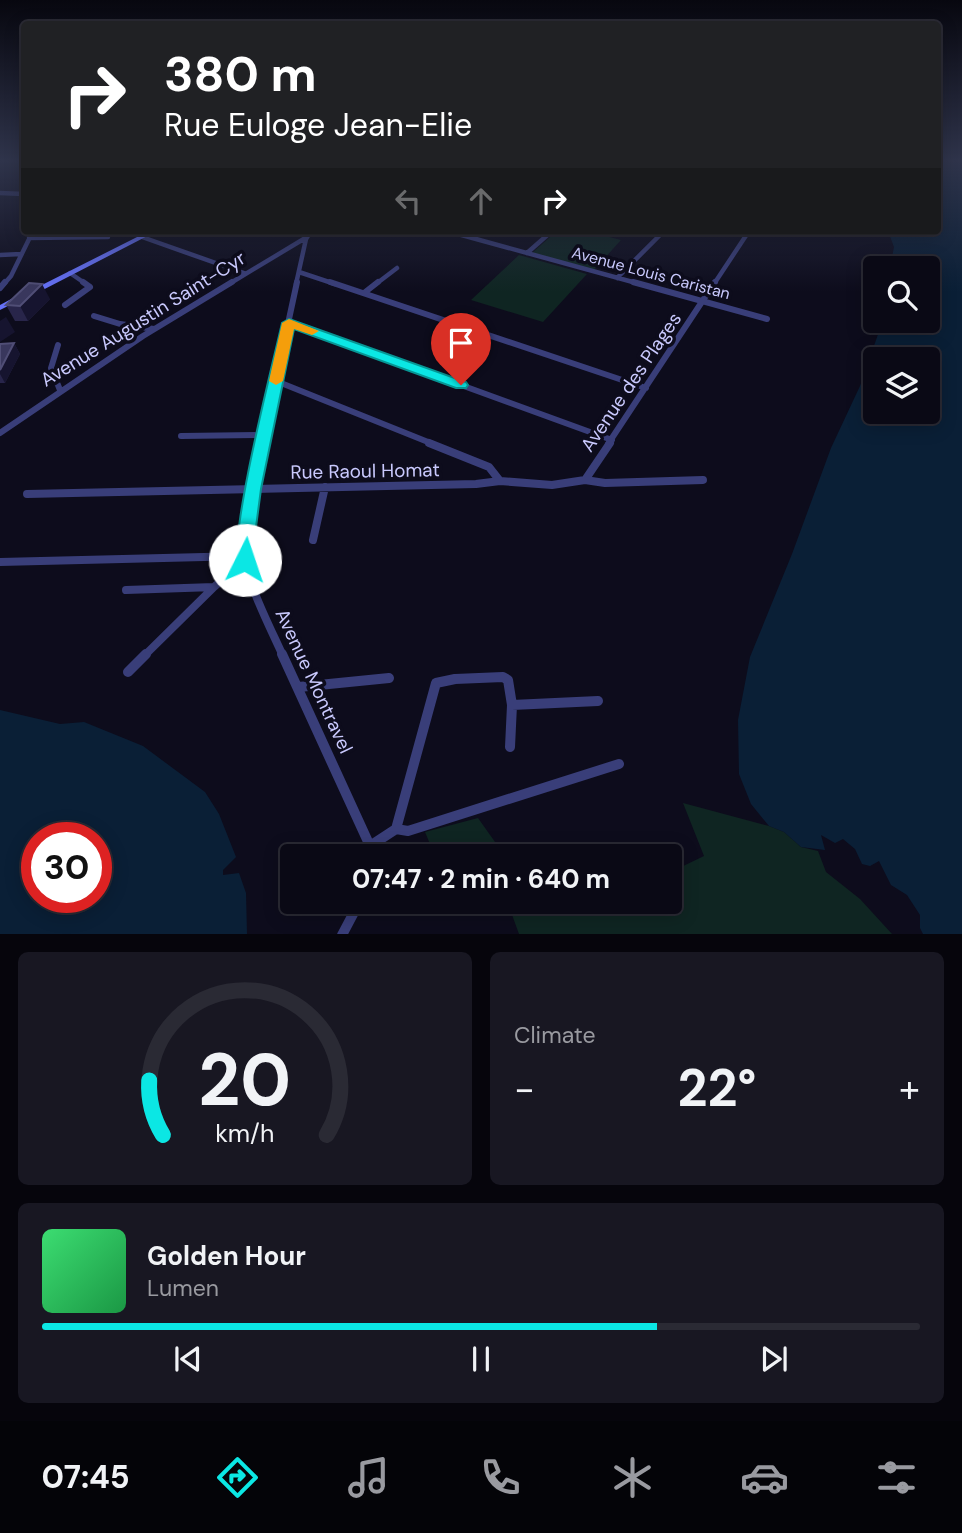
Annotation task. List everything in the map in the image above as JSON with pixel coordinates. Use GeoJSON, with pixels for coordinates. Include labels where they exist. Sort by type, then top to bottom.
{"type":"FeatureCollection","features":[{"type":"Feature","properties":{"kind":"street"},"geometry":{"type":"LineString","coordinates":[[0,288],[11,276],[31,235]]}},
{"type":"Feature","properties":{"kind":"street"},"geometry":{"type":"LineString","coordinates":[[0,308],[146,235]]}},
{"type":"Feature","properties":{"kind":"street","name":"Avenue Augustin Saint-Cyr"},"geometry":{"type":"LineString","coordinates":[[0,433],[153,329],[307,235]]}},
{"type":"Feature","properties":{"kind":"street","name":"Avenue Montravel"},"geometry":{"type":"LineString","coordinates":[[309,235],[253,489],[245,558],[265,617],[299,687],[367,844]]}},
{"type":"Feature","properties":{"kind":"street","name":"Avenue Louis Caristan"},"geometry":{"type":"LineString","coordinates":[[462,235],[767,319]]}},
{"type":"Feature","properties":{"kind":"street"},"geometry":{"type":"LineString","coordinates":[[527,253],[547,235]]}},
{"type":"Feature","properties":{"kind":"street"},"geometry":{"type":"LineString","coordinates":[[617,278],[660,235]]}},
{"type":"Feature","properties":{"kind":"street","name":"Avenue des Plages"},"geometry":{"type":"LineString","coordinates":[[584,480],[746,235]]}},
{"type":"Feature","properties":{"kind":"street"},"geometry":{"type":"LineString","coordinates":[[29,238],[108,237]]}},
{"type":"Feature","properties":{"kind":"street"},"geometry":{"type":"LineString","coordinates":[[142,237],[244,273]]}},
{"type":"Feature","properties":{"kind":"street"},"geometry":{"type":"LineString","coordinates":[[0,255],[21,254]]}},
{"type":"Feature","properties":{"kind":"street"},"geometry":{"type":"LineString","coordinates":[[365,293],[397,268]]}},
{"type":"Feature","properties":{"kind":"street"},"geometry":{"type":"LineString","coordinates":[[299,272],[646,388]]}},
{"type":"Feature","properties":{"kind":"street"},"geometry":{"type":"LineString","coordinates":[[65,305],[90,287],[70,273]]}},
{"type":"Feature","properties":{"kind":"street"},"geometry":{"type":"LineString","coordinates":[[94,316],[120,324],[153,329]]}},
{"type":"Feature","properties":{"kind":"street"},"geometry":{"type":"LineString","coordinates":[[289,323],[612,440]]}},
{"type":"Feature","properties":{"kind":"street"},"geometry":{"type":"LineString","coordinates":[[58,345],[50,363],[51,373],[60,390]]}},
{"type":"Feature","properties":{"kind":"street"},"geometry":{"type":"LineString","coordinates":[[276,381],[488,467],[500,481]]}},
{"type":"Feature","properties":{"kind":"street"},"geometry":{"type":"LineString","coordinates":[[181,436],[265,435]]}},
{"type":"Feature","properties":{"kind":"street","name":"Rue Raoul Homat"},"geometry":{"type":"LineString","coordinates":[[27,494],[476,484],[500,481],[552,485],[584,480],[605,483],[703,480]]}},
{"type":"Feature","properties":{"kind":"street"},"geometry":{"type":"LineString","coordinates":[[313,540],[325,487]]}},
{"type":"Feature","properties":{"kind":"street"},"geometry":{"type":"LineString","coordinates":[[0,562],[245,558]]}},
{"type":"Feature","properties":{"kind":"street"},"geometry":{"type":"LineString","coordinates":[[128,672],[245,558]]}},
{"type":"Feature","properties":{"kind":"street"},"geometry":{"type":"LineString","coordinates":[[126,590],[214,587]]}},
{"type":"Feature","properties":{"kind":"street"},"geometry":{"type":"LineString","coordinates":[[378,844],[396,829],[436,683],[455,679],[503,677],[508,680],[512,705],[510,747]]}},
{"type":"Feature","properties":{"kind":"street"},"geometry":{"type":"LineString","coordinates":[[299,687],[389,678]]}},
{"type":"Feature","properties":{"kind":"street"},"geometry":{"type":"LineString","coordinates":[[512,705],[598,701]]}},
{"type":"Feature","properties":{"kind":"street"},"geometry":{"type":"LineString","coordinates":[[396,829],[408,831],[619,764]]}},
{"type":"Feature","properties":{"kind":"street"},"geometry":{"type":"LineString","coordinates":[[342,934],[352,914]]}},
{"type":"Feature","properties":{"kind":"green space"},"geometry":{"type":"Polygon","coordinates":[[[552,235],[602,235],[621,240],[594,270],[532,253],[552,235]]]}},
{"type":"Feature","properties":{"kind":"green space"},"geometry":{"type":"Polygon","coordinates":[[[519,255],[587,274],[543,322],[471,300],[519,255]]]}},
{"type":"Feature","properties":{"kind":"green space"},"geometry":{"type":"Polygon","coordinates":[[[683,803],[769,826],[784,832],[801,847],[818,851],[826,872],[860,899],[892,934],[519,934],[512,914],[682,914],[682,867],[704,856],[683,803]]]}},
{"type":"Feature","properties":{"kind":"green space"},"geometry":{"type":"Polygon","coordinates":[[[478,818],[496,844],[430,844],[425,832],[478,818]]]}},
{"type":"Feature","properties":{"kind":"water"},"geometry":{"type":"Polygon","coordinates":[[[941,206],[962,206],[962,934],[923,934],[920,915],[907,895],[891,885],[879,861],[870,866],[862,864],[855,849],[843,839],[835,843],[821,835],[825,850],[801,847],[784,832],[769,826],[751,804],[739,774],[738,720],[750,657],[831,448],[863,377],[863,424],[940,424],[940,347],[874,347],[878,333],[940,333],[940,256],[892,256],[894,247],[890,235],[941,235],[941,206]]]}},
{"type":"Feature","properties":{"kind":"water"},"geometry":{"type":"Polygon","coordinates":[[[0,710],[60,724],[84,722],[143,746],[205,792],[219,814],[236,857],[223,870],[223,875],[239,873],[246,893],[247,934],[0,934],[0,710]]]}},
{"type":"Feature","properties":{"kind":"building"},"geometry":{"type":"Polygon","coordinates":[[[29,283],[42,284],[20,306],[6,305],[29,283]]]}},
{"type":"Feature","properties":{"kind":"building"},"geometry":{"type":"Polygon","coordinates":[[[14,343],[0,370],[0,344],[14,343]]]}},
{"type":"Feature","properties":{"kind":"slow traffic"},"geometry":{"type":"LineString","coordinates":[[276,381],[289,323],[312,331]]}},
{"type":"Feature","properties":{"kind":"route"},"geometry":{"type":"LineString","coordinates":[[245,560],[245,538],[253,489],[289,323],[461,385]]}}]}
